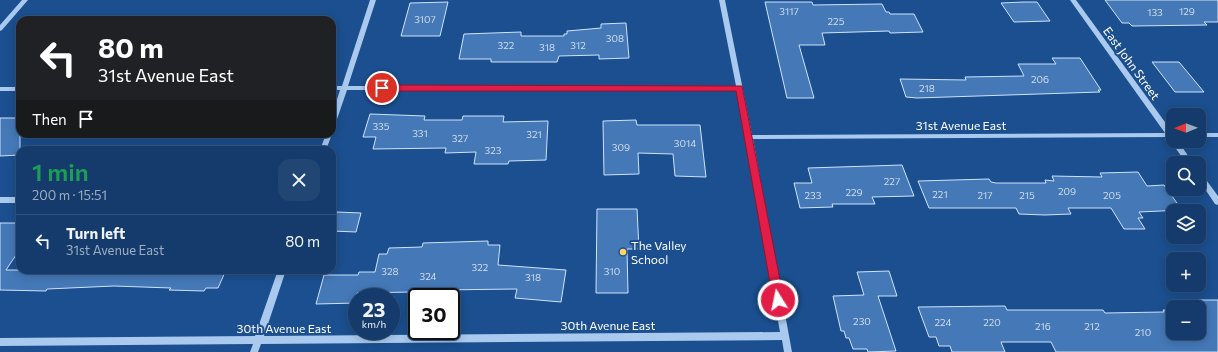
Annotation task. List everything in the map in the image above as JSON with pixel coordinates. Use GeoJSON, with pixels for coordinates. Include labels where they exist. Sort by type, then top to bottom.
{"type":"FeatureCollection","features":[{"type":"Feature","properties":{"kind":"street"},"geometry":{"type":"LineString","coordinates":[[0,29],[25,0]]}},
{"type":"Feature","properties":{"kind":"street"},"geometry":{"type":"LineString","coordinates":[[336,114],[373,0]]}},
{"type":"Feature","properties":{"kind":"street"},"geometry":{"type":"LineString","coordinates":[[722,0],[749,137],[788,352]]}},
{"type":"Feature","properties":{"kind":"street","name":"East John Street"},"geometry":{"type":"LineString","coordinates":[[1073,0],[1166,128]]}},
{"type":"Feature","properties":{"kind":"street"},"geometry":{"type":"LineString","coordinates":[[336,88],[739,88]]}},
{"type":"Feature","properties":{"kind":"street"},"geometry":{"type":"LineString","coordinates":[[0,89],[16,89]]}},
{"type":"Feature","properties":{"kind":"street"},"geometry":{"type":"LineString","coordinates":[[1206,135],[1218,135]]}},
{"type":"Feature","properties":{"kind":"street","name":"31st Avenue East"},"geometry":{"type":"LineString","coordinates":[[749,137],[1166,138]]}},
{"type":"Feature","properties":{"kind":"street"},"geometry":{"type":"LineString","coordinates":[[1206,185],[1218,202]]}},
{"type":"Feature","properties":{"kind":"street"},"geometry":{"type":"LineString","coordinates":[[0,200],[16,200]]}},
{"type":"Feature","properties":{"kind":"street"},"geometry":{"type":"LineString","coordinates":[[254,352],[281,274]]}},
{"type":"Feature","properties":{"kind":"street","name":"30th Avenue East"},"geometry":{"type":"LineString","coordinates":[[0,342],[784,336]]}},
{"type":"Feature","properties":{"kind":"building"},"geometry":{"type":"Polygon","coordinates":[[[1105,0],[1218,0],[1218,22],[1204,22],[1207,25],[1132,26],[1129,23],[1122,23],[1105,0]]]}},
{"type":"Feature","properties":{"kind":"building"},"geometry":{"type":"Polygon","coordinates":[[[448,2],[440,36],[401,36],[410,3],[448,2]]]}},
{"type":"Feature","properties":{"kind":"building"},"geometry":{"type":"Polygon","coordinates":[[[765,2],[812,2],[813,5],[882,4],[886,12],[889,12],[890,14],[914,14],[923,32],[890,33],[889,31],[822,33],[825,45],[799,45],[814,98],[787,98],[765,2]]]}},
{"type":"Feature","properties":{"kind":"building"},"geometry":{"type":"Polygon","coordinates":[[[1037,2],[1050,21],[1014,22],[1001,3],[1037,2]]]}},
{"type":"Feature","properties":{"kind":"building"},"geometry":{"type":"Polygon","coordinates":[[[626,23],[629,58],[599,59],[599,55],[559,56],[557,62],[491,62],[491,59],[459,59],[464,34],[521,32],[521,36],[564,36],[564,34],[567,34],[567,31],[601,28],[601,24],[626,23]]]}},
{"type":"Feature","properties":{"kind":"building"},"geometry":{"type":"Polygon","coordinates":[[[1052,58],[1080,58],[1101,90],[1098,90],[1100,92],[917,98],[906,97],[900,79],[966,80],[965,77],[1024,76],[1018,64],[1056,64],[1052,58]]]}},
{"type":"Feature","properties":{"kind":"building"},"geometry":{"type":"Polygon","coordinates":[[[1152,62],[1179,62],[1204,92],[1175,92],[1152,62]]]}},
{"type":"Feature","properties":{"kind":"building"},"geometry":{"type":"Polygon","coordinates":[[[370,114],[425,116],[424,120],[462,120],[463,116],[504,116],[503,122],[548,121],[546,160],[509,161],[508,164],[474,164],[476,152],[445,153],[446,148],[373,149],[376,137],[363,137],[370,114]]]}},
{"type":"Feature","properties":{"kind":"building"},"geometry":{"type":"Polygon","coordinates":[[[0,118],[16,118],[16,138],[20,138],[20,146],[16,146],[16,155],[0,156],[0,118]]]}},
{"type":"Feature","properties":{"kind":"building"},"geometry":{"type":"Polygon","coordinates":[[[636,120],[637,125],[700,125],[706,177],[675,176],[673,154],[638,153],[639,174],[604,175],[603,121],[636,120]]]}},
{"type":"Feature","properties":{"kind":"building"},"geometry":{"type":"Polygon","coordinates":[[[902,165],[914,196],[872,197],[875,204],[832,204],[833,207],[800,208],[794,183],[812,183],[808,168],[902,165]]]}},
{"type":"Feature","properties":{"kind":"building"},"geometry":{"type":"Polygon","coordinates":[[[1138,172],[1147,186],[1164,185],[1166,188],[1166,196],[1172,196],[1178,204],[1166,204],[1166,211],[1139,212],[1143,218],[1138,218],[1145,229],[1124,229],[1111,208],[1068,208],[1071,214],[1045,215],[1019,214],[1016,208],[929,208],[918,181],[989,179],[991,182],[996,183],[1046,183],[1045,180],[1054,181],[1052,176],[1102,177],[1100,173],[1138,172]]]}},
{"type":"Feature","properties":{"kind":"building"},"geometry":{"type":"Polygon","coordinates":[[[597,209],[637,209],[639,249],[627,249],[628,293],[596,293],[597,209]]]}},
{"type":"Feature","properties":{"kind":"building"},"geometry":{"type":"Polygon","coordinates":[[[337,212],[361,213],[356,232],[336,231],[337,212]]]}},
{"type":"Feature","properties":{"kind":"building"},"geometry":{"type":"Polygon","coordinates":[[[0,223],[16,223],[16,255],[6,270],[16,270],[16,274],[224,274],[218,288],[206,288],[204,291],[114,286],[47,289],[46,291],[0,290],[0,223]]]}},
{"type":"Feature","properties":{"kind":"building"},"geometry":{"type":"Polygon","coordinates":[[[488,241],[488,245],[500,245],[498,265],[566,270],[561,302],[515,298],[517,289],[460,290],[460,288],[408,288],[408,292],[400,292],[400,288],[348,288],[348,303],[316,304],[324,275],[358,275],[359,272],[375,272],[379,254],[387,254],[389,248],[422,247],[423,243],[488,241]]]}},
{"type":"Feature","properties":{"kind":"building"},"geometry":{"type":"Polygon","coordinates":[[[889,271],[897,296],[878,296],[896,351],[868,352],[867,349],[853,349],[849,338],[846,338],[844,331],[841,331],[833,296],[864,295],[857,272],[889,271]]]}},
{"type":"Feature","properties":{"kind":"building"},"geometry":{"type":"Polygon","coordinates":[[[1206,300],[1218,300],[1218,352],[1056,352],[1051,342],[1001,342],[1005,352],[952,352],[950,346],[939,346],[936,337],[929,337],[918,307],[1005,306],[1007,310],[1103,310],[1105,313],[1164,312],[1163,310],[1166,310],[1166,340],[1206,340],[1206,300]]]}},
{"type":"Feature","properties":{"kind":"place","name":"The Valley School"},"geometry":{"type":"Point","coordinates":[623,252]}},
{"type":"Feature","properties":{"kind":"route"},"geometry":{"type":"LineString","coordinates":[[382,88],[739,88],[778,300]]}}]}
